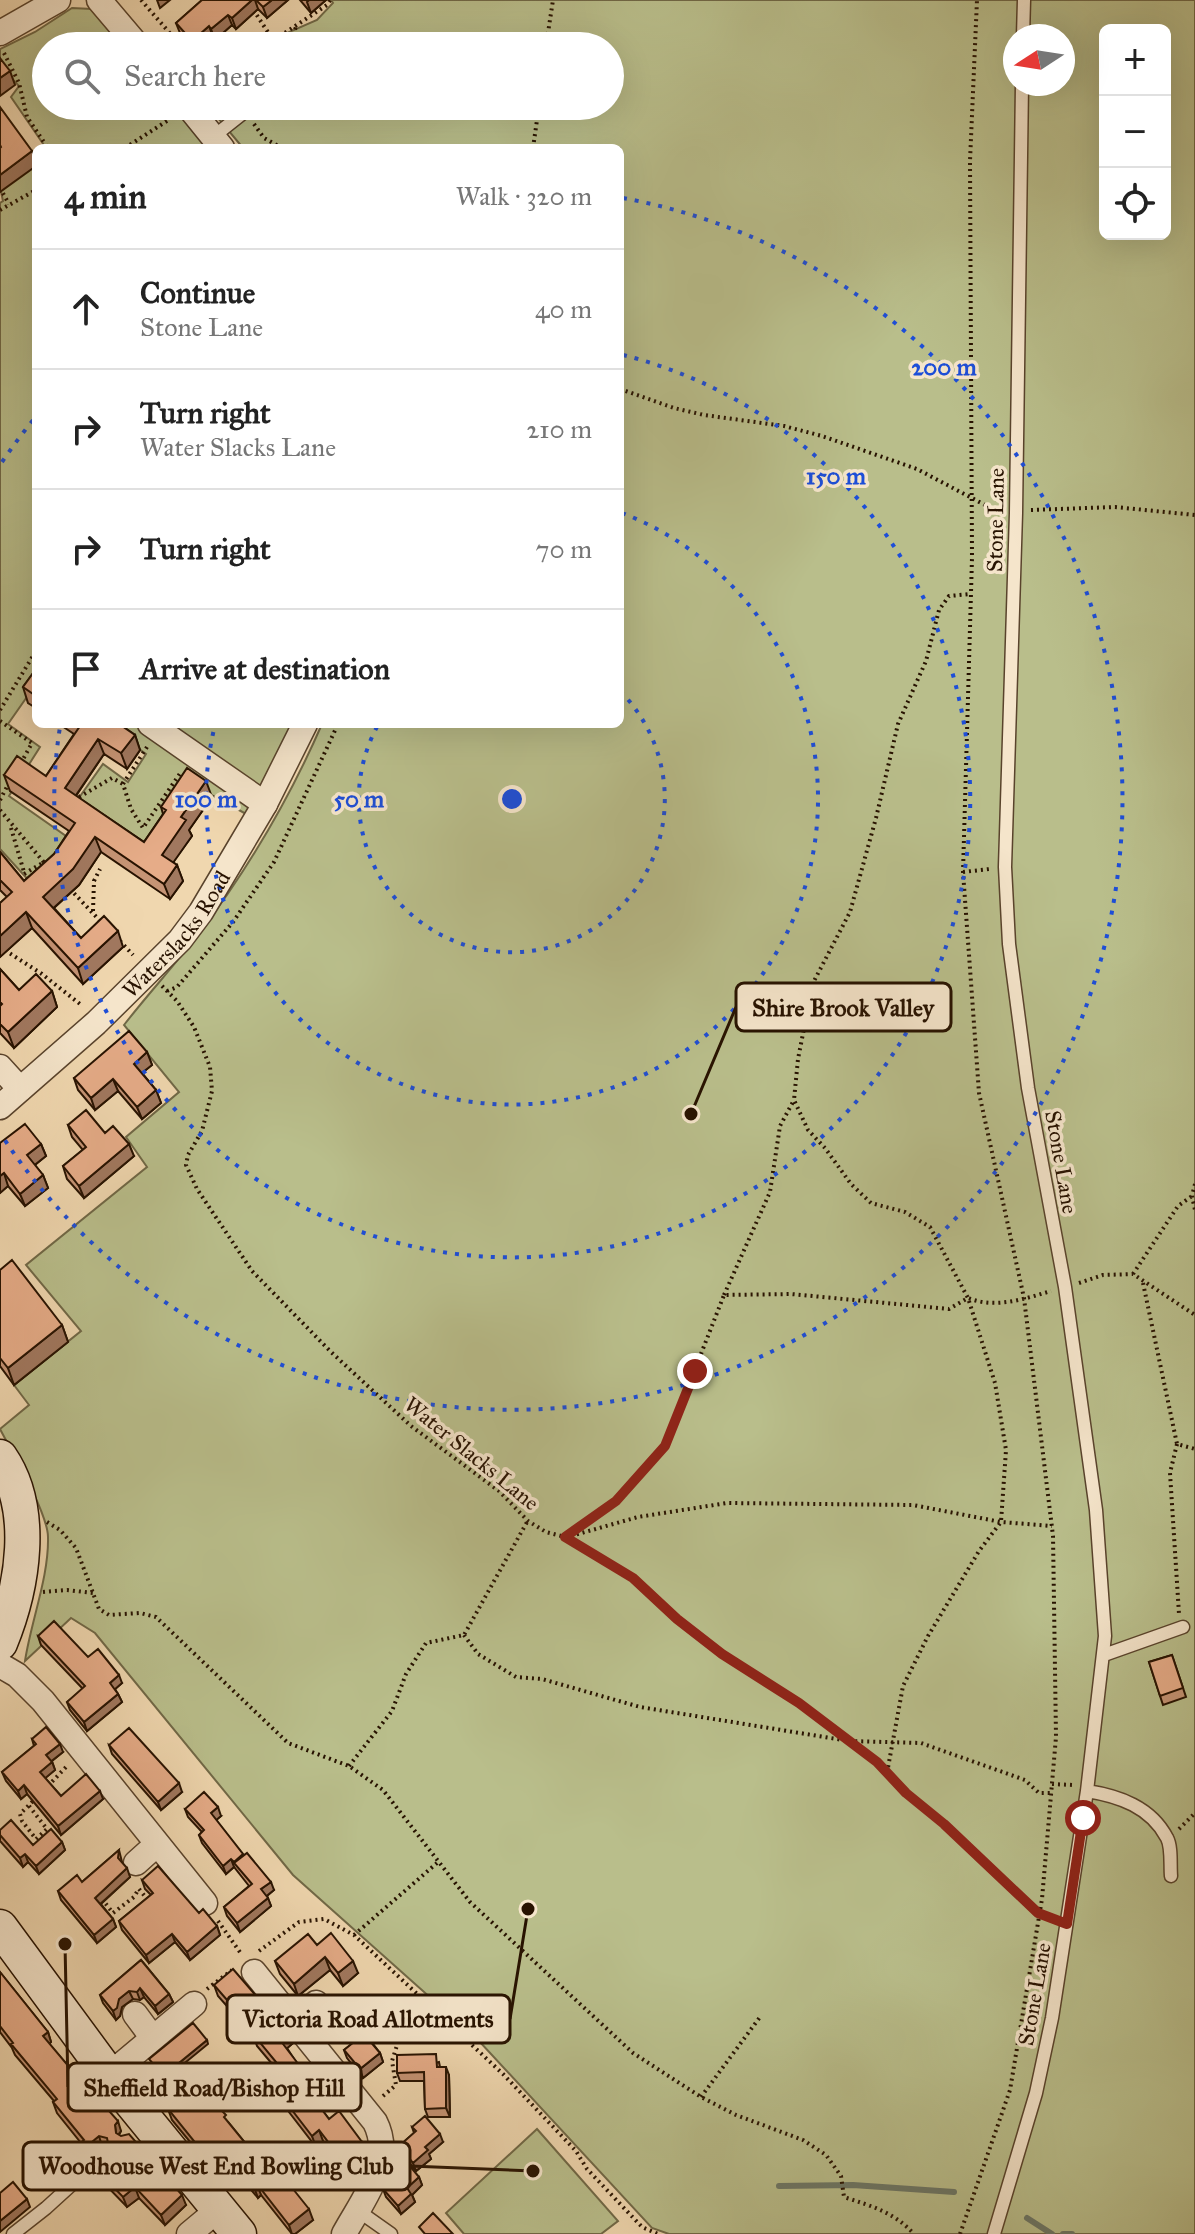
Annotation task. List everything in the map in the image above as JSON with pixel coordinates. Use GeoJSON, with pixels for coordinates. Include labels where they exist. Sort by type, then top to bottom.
{"type":"FeatureCollection","features":[{"type":"Feature","properties":{"kind":"main road"},"geometry":{"type":"LineString","coordinates":[[0,1457],[17,1489],[22,1553],[14,1605],[0,1643]]}},
{"type":"Feature","properties":{"kind":"main road"},"geometry":{"type":"LineString","coordinates":[[0,1927],[109,2075],[142,2126],[229,2222]]}},
{"type":"Feature","properties":{"kind":"street"},"geometry":{"type":"LineString","coordinates":[[0,33],[58,0]]}},
{"type":"Feature","properties":{"kind":"street"},"geometry":{"type":"LineString","coordinates":[[99,0],[126,32]]}},
{"type":"Feature","properties":{"kind":"street"},"geometry":{"type":"LineString","coordinates":[[195,120],[218,142]]}},
{"type":"Feature","properties":{"kind":"street","name":"Waterslacks Road"},"geometry":{"type":"LineString","coordinates":[[0,1107],[96,1023],[180,940],[201,912],[265,804],[303,728]]}},
{"type":"Feature","properties":{"kind":"street"},"geometry":{"type":"LineString","coordinates":[[151,733],[265,804]]}},
{"type":"Feature","properties":{"kind":"street"},"geometry":{"type":"LineString","coordinates":[[0,1067],[20,1089]]}},
{"type":"Feature","properties":{"kind":"street"},"geometry":{"type":"LineString","coordinates":[[0,1665],[17,1675],[43,1701],[210,1910]]}},
{"type":"Feature","properties":{"kind":"street"},"geometry":{"type":"LineString","coordinates":[[139,1871],[156,1845]]}},
{"type":"Feature","properties":{"kind":"street"},"geometry":{"type":"LineString","coordinates":[[248,1963],[383,2136],[382,2163],[344,2234]]}},
{"type":"Feature","properties":{"kind":"street"},"geometry":{"type":"LineString","coordinates":[[109,2075],[199,1998]]}},
{"type":"Feature","properties":{"kind":"street"},"geometry":{"type":"LineString","coordinates":[[295,2021],[316,2003]]}},
{"type":"Feature","properties":{"kind":"street"},"geometry":{"type":"LineString","coordinates":[[135,2014],[152,2037]]}},
{"type":"Feature","properties":{"kind":"street"},"geometry":{"type":"LineString","coordinates":[[189,2234],[229,2222]]}},
{"type":"Feature","properties":{"kind":"lane"},"geometry":{"type":"LineString","coordinates":[[1023,24],[1024,0]]}},
{"type":"Feature","properties":{"kind":"lane","name":"Stone Lane"},"geometry":{"type":"LineString","coordinates":[[994,2234],[1036,2093],[1067,1924],[1087,1791],[1105,1636],[1096,1510],[1065,1287],[1028,1088],[1009,944],[1005,867],[1016,513],[1022,96]]}},
{"type":"Feature","properties":{"kind":"lane"},"geometry":{"type":"LineString","coordinates":[[218,142],[242,120]]}},
{"type":"Feature","properties":{"kind":"lane"},"geometry":{"type":"LineString","coordinates":[[1104,1655],[1183,1627]]}},
{"type":"Feature","properties":{"kind":"lane"},"geometry":{"type":"LineString","coordinates":[[1087,1791],[1114,1795],[1143,1810],[1169,1839],[1171,1876]]}},
{"type":"Feature","properties":{"kind":"lane"},"geometry":{"type":"LineString","coordinates":[[13,2234],[105,2155]]}},
{"type":"Feature","properties":{"kind":"lane"},"geometry":{"type":"LineString","coordinates":[[357,2210],[391,2234]]}},
{"type":"Feature","properties":{"kind":"path"},"geometry":{"type":"LineString","coordinates":[[141,0],[169,32]]}},
{"type":"Feature","properties":{"kind":"path"},"geometry":{"type":"LineString","coordinates":[[247,0],[268,32]]}},
{"type":"Feature","properties":{"kind":"path"},"geometry":{"type":"LineString","coordinates":[[286,32],[330,0]]}},
{"type":"Feature","properties":{"kind":"path"},"geometry":{"type":"LineString","coordinates":[[548,32],[553,0]]}},
{"type":"Feature","properties":{"kind":"path"},"geometry":{"type":"LineString","coordinates":[[960,2234],[1010,2090],[1042,1899],[1056,1737],[1052,1526],[1024,1298],[979,1093],[963,872],[972,497],[970,161],[977,0]]}},
{"type":"Feature","properties":{"kind":"path"},"geometry":{"type":"LineString","coordinates":[[294,32],[297,25]]}},
{"type":"Feature","properties":{"kind":"path"},"geometry":{"type":"LineString","coordinates":[[1,48],[19,83],[27,117],[45,144]]}},
{"type":"Feature","properties":{"kind":"path"},"geometry":{"type":"LineString","coordinates":[[131,144],[167,120]]}},
{"type":"Feature","properties":{"kind":"path"},"geometry":{"type":"LineString","coordinates":[[255,120],[264,138],[275,144]]}},
{"type":"Feature","properties":{"kind":"path"},"geometry":{"type":"LineString","coordinates":[[534,144],[537,120]]}},
{"type":"Feature","properties":{"kind":"path"},"geometry":{"type":"LineString","coordinates":[[0,188],[9,204]]}},
{"type":"Feature","properties":{"kind":"path"},"geometry":{"type":"LineString","coordinates":[[0,210],[32,192]]}},
{"type":"Feature","properties":{"kind":"path"},"geometry":{"type":"LineString","coordinates":[[624,390],[689,412],[784,426],[822,436],[917,469],[1000,514],[1042,508],[1115,507],[1195,515]]}},
{"type":"Feature","properties":{"kind":"path"},"geometry":{"type":"LineString","coordinates":[[565,1537],[616,1501],[665,1446],[724,1295],[770,1192],[780,1126],[794,1100],[798,1059],[813,983],[850,912],[898,724],[926,661],[939,610],[949,596],[971,594]]}},
{"type":"Feature","properties":{"kind":"path"},"geometry":{"type":"LineString","coordinates":[[0,710],[32,658]]}},
{"type":"Feature","properties":{"kind":"path"},"geometry":{"type":"LineString","coordinates":[[0,721],[32,743],[19,766]]}},
{"type":"Feature","properties":{"kind":"path"},"geometry":{"type":"LineString","coordinates":[[167,991],[177,987],[233,922],[274,862],[336,728]]}},
{"type":"Feature","properties":{"kind":"path"},"geometry":{"type":"LineString","coordinates":[[123,784],[151,733]]}},
{"type":"Feature","properties":{"kind":"path"},"geometry":{"type":"LineString","coordinates":[[79,797],[112,778],[123,784],[131,809],[143,828],[181,772]]}},
{"type":"Feature","properties":{"kind":"path"},"geometry":{"type":"LineString","coordinates":[[0,800],[13,777]]}},
{"type":"Feature","properties":{"kind":"path"},"geometry":{"type":"LineString","coordinates":[[0,810],[54,872]]}},
{"type":"Feature","properties":{"kind":"path"},"geometry":{"type":"LineString","coordinates":[[10,824],[24,872]]}},
{"type":"Feature","properties":{"kind":"path"},"geometry":{"type":"LineString","coordinates":[[16,880],[24,872],[44,862]]}},
{"type":"Feature","properties":{"kind":"path"},"geometry":{"type":"LineString","coordinates":[[963,872],[1005,867]]}},
{"type":"Feature","properties":{"kind":"path"},"geometry":{"type":"LineString","coordinates":[[93,914],[94,881],[100,869]]}},
{"type":"Feature","properties":{"kind":"path"},"geometry":{"type":"LineString","coordinates":[[64,883],[138,960]]}},
{"type":"Feature","properties":{"kind":"path"},"geometry":{"type":"LineString","coordinates":[[0,947],[80,1004]]}},
{"type":"Feature","properties":{"kind":"path"},"geometry":{"type":"LineString","coordinates":[[37,984],[42,974]]}},
{"type":"Feature","properties":{"kind":"path","name":"Water Slacks Lane"},"geometry":{"type":"LineString","coordinates":[[157,980],[177,1001],[194,1027],[210,1067],[212,1091],[202,1131],[188,1155],[186,1165],[197,1189],[252,1271],[331,1352],[411,1426],[499,1491],[528,1521],[546,1532],[565,1537],[633,1578],[677,1619],[722,1654],[799,1703],[849,1741],[1038,1913],[1067,1924]]}},
{"type":"Feature","properties":{"kind":"path"},"geometry":{"type":"LineString","coordinates":[[794,1100],[808,1130],[851,1184],[871,1203],[905,1212],[930,1227],[968,1298],[995,1383],[1006,1450],[1001,1522],[979,1551],[928,1636],[903,1686],[887,1773]]}},
{"type":"Feature","properties":{"kind":"path"},"geometry":{"type":"LineString","coordinates":[[1195,1184],[1192,1196],[1195,1210]]}},
{"type":"Feature","properties":{"kind":"path"},"geometry":{"type":"LineString","coordinates":[[1133,1274],[1178,1206],[1192,1196]]}},
{"type":"Feature","properties":{"kind":"path"},"geometry":{"type":"LineString","coordinates":[[968,1298],[984,1304],[1024,1298],[1103,1275],[1133,1274],[1195,1315]]}},
{"type":"Feature","properties":{"kind":"path"},"geometry":{"type":"LineString","coordinates":[[1142,1281],[1177,1444],[1170,1473],[1178,1610],[1183,1627]]}},
{"type":"Feature","properties":{"kind":"path"},"geometry":{"type":"LineString","coordinates":[[724,1295],[791,1294],[949,1309],[968,1298]]}},
{"type":"Feature","properties":{"kind":"path"},"geometry":{"type":"LineString","coordinates":[[1177,1444],[1195,1449]]}},
{"type":"Feature","properties":{"kind":"path"},"geometry":{"type":"LineString","coordinates":[[565,1537],[638,1517],[727,1503],[913,1505],[1001,1522],[1052,1526]]}},
{"type":"Feature","properties":{"kind":"path"},"geometry":{"type":"LineString","coordinates":[[20,1520],[40,1518],[60,1530],[76,1548],[99,1609],[109,1615],[140,1613],[156,1617],[288,1743],[349,1766],[383,1790],[470,1902],[633,2053],[701,2097],[736,2115],[803,2140],[826,2155],[841,2176],[844,2197],[881,2208],[902,2221],[914,2234]]}},
{"type":"Feature","properties":{"kind":"path"},"geometry":{"type":"LineString","coordinates":[[349,1766],[392,1711],[406,1674],[426,1643],[464,1635],[528,1521]]}},
{"type":"Feature","properties":{"kind":"path"},"geometry":{"type":"LineString","coordinates":[[20,1579],[93,1593]]}},
{"type":"Feature","properties":{"kind":"path"},"geometry":{"type":"LineString","coordinates":[[464,1635],[478,1654],[516,1677],[542,1679],[640,1707],[849,1741],[921,1743],[1025,1780],[1039,1793],[1051,1793]]}},
{"type":"Feature","properties":{"kind":"path"},"geometry":{"type":"LineString","coordinates":[[47,1787],[74,1759]]}},
{"type":"Feature","properties":{"kind":"path"},"geometry":{"type":"LineString","coordinates":[[29,1806],[47,1829],[36,1839],[20,1814],[38,1797]]}},
{"type":"Feature","properties":{"kind":"path"},"geometry":{"type":"LineString","coordinates":[[1169,1839],[1195,1813]]}},
{"type":"Feature","properties":{"kind":"path"},"geometry":{"type":"LineString","coordinates":[[354,1935],[437,1863]]}},
{"type":"Feature","properties":{"kind":"path"},"geometry":{"type":"LineString","coordinates":[[96,1892],[113,1913],[134,1897],[139,1889],[139,1871]]}},
{"type":"Feature","properties":{"kind":"path"},"geometry":{"type":"LineString","coordinates":[[139,1889],[156,1911]]}},
{"type":"Feature","properties":{"kind":"path"},"geometry":{"type":"LineString","coordinates":[[210,1910],[248,1963]]}},
{"type":"Feature","properties":{"kind":"path"},"geometry":{"type":"LineString","coordinates":[[199,1998],[235,1967],[248,1963],[299,1922],[324,1919],[354,1935],[455,2027],[576,2151],[587,2169],[642,2227],[658,2234]]}},
{"type":"Feature","properties":{"kind":"path"},"geometry":{"type":"LineString","coordinates":[[701,2097],[760,2017]]}},
{"type":"Feature","properties":{"kind":"path"},"geometry":{"type":"LineString","coordinates":[[374,2102],[396,2085],[392,2061],[399,2039],[455,2027]]}},
{"type":"Feature","properties":{"kind":"green space"},"geometry":{"type":"Polygon","coordinates":[[[331,0],[1195,0],[1195,2234],[669,2234],[652,2228],[479,2041],[293,1875],[95,1633],[71,1618],[25,1661],[46,1568],[48,1537],[36,1499],[0,1429],[29,1405],[14,1385],[81,1331],[26,1265],[147,1167],[126,1137],[179,1092],[124,1025],[198,935],[234,885],[281,807],[320,728],[624,728],[624,144],[240,144],[220,120],[624,120],[624,32],[289,32],[317,20],[333,3],[331,0]]]}},
{"type":"Feature","properties":{"kind":"green space"},"geometry":{"type":"Polygon","coordinates":[[[72,8],[92,9],[114,32],[35,32],[72,8]]]}},
{"type":"Feature","properties":{"kind":"green space"},"geometry":{"type":"Polygon","coordinates":[[[32,33],[32,120],[188,120],[206,144],[43,144],[11,97],[19,86],[0,66],[0,49],[32,33]]]}},
{"type":"Feature","properties":{"kind":"green space"},"geometry":{"type":"Polygon","coordinates":[[[32,165],[32,690],[8,724],[40,747],[9,796],[73,841],[32,884],[0,849],[0,203],[3,201],[0,187],[32,165]]]}},
{"type":"Feature","properties":{"kind":"green space"},"geometry":{"type":"Polygon","coordinates":[[[110,728],[292,728],[248,815],[188,782],[142,846],[76,802],[103,764],[128,782],[146,754],[110,728]]]}},
{"type":"Feature","properties":{"kind":"green space"},"geometry":{"type":"Polygon","coordinates":[[[537,2129],[618,2221],[601,2234],[464,2234],[446,2213],[537,2129]]]}},
{"type":"Feature","properties":{"kind":"building"},"geometry":{"type":"Polygon","coordinates":[[[202,0],[252,0],[232,18],[228,15],[202,32],[184,32],[176,23],[202,0]]]}},
{"type":"Feature","properties":{"kind":"building"},"geometry":{"type":"Polygon","coordinates":[[[256,0],[272,0],[263,7],[256,0]]]}},
{"type":"Feature","properties":{"kind":"building"},"geometry":{"type":"Polygon","coordinates":[[[0,58],[10,71],[0,78],[0,58]]]}},
{"type":"Feature","properties":{"kind":"building"},"geometry":{"type":"Polygon","coordinates":[[[0,107],[32,151],[0,175],[1,147],[0,107]]]}},
{"type":"Feature","properties":{"kind":"building"},"geometry":{"type":"Polygon","coordinates":[[[32,675],[32,693],[23,687],[32,675]]]}},
{"type":"Feature","properties":{"kind":"building"},"geometry":{"type":"Polygon","coordinates":[[[79,728],[125,728],[135,735],[121,753],[98,739],[65,788],[144,842],[166,810],[161,807],[187,768],[206,781],[181,817],[186,820],[162,855],[177,865],[164,884],[95,837],[73,869],[43,897],[81,938],[104,916],[118,931],[78,968],[26,912],[0,936],[0,903],[12,892],[0,880],[0,852],[24,881],[54,854],[75,823],[4,775],[17,756],[46,776],[79,728]]]}},
{"type":"Feature","properties":{"kind":"building"},"geometry":{"type":"Polygon","coordinates":[[[0,969],[19,990],[36,974],[52,991],[8,1032],[0,1024],[0,969]]]}},
{"type":"Feature","properties":{"kind":"building"},"geometry":{"type":"Polygon","coordinates":[[[129,1031],[147,1052],[134,1064],[156,1090],[137,1107],[113,1079],[91,1098],[74,1078],[129,1031]]]}},
{"type":"Feature","properties":{"kind":"building"},"geometry":{"type":"Polygon","coordinates":[[[86,1110],[105,1133],[113,1126],[129,1144],[79,1186],[63,1166],[86,1147],[68,1125],[86,1110]]]}},
{"type":"Feature","properties":{"kind":"building"},"geometry":{"type":"Polygon","coordinates":[[[25,1124],[41,1144],[27,1155],[43,1175],[20,1194],[4,1173],[0,1176],[0,1143],[25,1124]]]}},
{"type":"Feature","properties":{"kind":"building"},"geometry":{"type":"Polygon","coordinates":[[[12,1260],[62,1325],[8,1368],[0,1358],[0,1270],[12,1260]]]}},
{"type":"Feature","properties":{"kind":"building"},"geometry":{"type":"Polygon","coordinates":[[[54,1621],[88,1657],[98,1649],[119,1675],[110,1683],[118,1694],[84,1722],[67,1702],[85,1686],[38,1636],[54,1621]]]}},
{"type":"Feature","properties":{"kind":"building"},"geometry":{"type":"Polygon","coordinates":[[[1172,1655],[1183,1688],[1160,1696],[1149,1662],[1172,1655]]]}},
{"type":"Feature","properties":{"kind":"building"},"geometry":{"type":"Polygon","coordinates":[[[46,1727],[60,1744],[46,1755],[52,1762],[40,1772],[61,1796],[86,1774],[100,1791],[58,1826],[24,1785],[18,1791],[2,1772],[36,1744],[32,1739],[46,1727]]]}},
{"type":"Feature","properties":{"kind":"building"},"geometry":{"type":"Polygon","coordinates":[[[129,1728],[179,1783],[158,1802],[109,1745],[129,1728]]]}},
{"type":"Feature","properties":{"kind":"building"},"geometry":{"type":"Polygon","coordinates":[[[204,1792],[218,1807],[211,1813],[243,1854],[223,1866],[199,1835],[204,1830],[185,1809],[204,1792]]]}},
{"type":"Feature","properties":{"kind":"building"},"geometry":{"type":"Polygon","coordinates":[[[11,1820],[33,1845],[51,1829],[62,1842],[36,1866],[25,1854],[20,1858],[0,1835],[0,1830],[11,1820]]]}},
{"type":"Feature","properties":{"kind":"building"},"geometry":{"type":"Polygon","coordinates":[[[119,1850],[118,1858],[127,1868],[95,1898],[113,1919],[94,1935],[58,1891],[77,1875],[82,1882],[119,1850]]]}},
{"type":"Feature","properties":{"kind":"building"},"geometry":{"type":"Polygon","coordinates":[[[247,1853],[271,1882],[261,1889],[268,1898],[237,1923],[224,1907],[252,1884],[234,1863],[247,1853]]]}},
{"type":"Feature","properties":{"kind":"building"},"geometry":{"type":"Polygon","coordinates":[[[158,1866],[199,1913],[203,1909],[217,1926],[187,1952],[172,1934],[146,1955],[119,1921],[153,1893],[142,1880],[158,1866]]]}},
{"type":"Feature","properties":{"kind":"building"},"geometry":{"type":"Polygon","coordinates":[[[331,1933],[353,1961],[338,1973],[325,1957],[294,1984],[275,1961],[308,1934],[317,1945],[331,1933]]]}},
{"type":"Feature","properties":{"kind":"building"},"geometry":{"type":"Polygon","coordinates":[[[141,1960],[169,1994],[155,2006],[140,1988],[137,1992],[129,1991],[119,1999],[113,2011],[100,1995],[141,1960]]]}},
{"type":"Feature","properties":{"kind":"building"},"geometry":{"type":"Polygon","coordinates":[[[233,1969],[288,2033],[280,2040],[312,2082],[305,2087],[329,2119],[339,2111],[362,2142],[342,2160],[319,2130],[312,2136],[285,2101],[293,2094],[272,2066],[276,2062],[253,2034],[255,2032],[214,1985],[233,1969]]]}},
{"type":"Feature","properties":{"kind":"building"},"geometry":{"type":"Polygon","coordinates":[[[0,1972],[48,2032],[43,2036],[75,2074],[78,2071],[98,2092],[95,2095],[118,2121],[116,2133],[121,2136],[129,2134],[182,2195],[161,2215],[135,2187],[123,2197],[92,2165],[109,2148],[107,2138],[99,2136],[81,2151],[77,2146],[84,2140],[53,2102],[57,2099],[11,2044],[0,2026],[0,1972]]]}},
{"type":"Feature","properties":{"kind":"building"},"geometry":{"type":"Polygon","coordinates":[[[193,2023],[207,2040],[163,2076],[149,2059],[193,2023]]]}},
{"type":"Feature","properties":{"kind":"building"},"geometry":{"type":"Polygon","coordinates":[[[364,2034],[380,2053],[360,2069],[344,2050],[364,2034]]]}},
{"type":"Feature","properties":{"kind":"building"},"geometry":{"type":"Polygon","coordinates":[[[436,2054],[437,2067],[446,2067],[446,2108],[425,2109],[424,2072],[397,2073],[397,2055],[436,2054]]]}},
{"type":"Feature","properties":{"kind":"building"},"geometry":{"type":"Polygon","coordinates":[[[197,2085],[226,2115],[224,2117],[250,2149],[253,2147],[309,2209],[289,2225],[257,2184],[254,2187],[223,2150],[210,2161],[168,2109],[197,2085]]]}},
{"type":"Feature","properties":{"kind":"building"},"geometry":{"type":"Polygon","coordinates":[[[425,2116],[440,2134],[413,2163],[399,2146],[416,2131],[412,2127],[425,2116]]]}},
{"type":"Feature","properties":{"kind":"building"},"geometry":{"type":"Polygon","coordinates":[[[404,2159],[419,2177],[407,2188],[411,2194],[398,2206],[383,2189],[395,2178],[389,2171],[404,2159]]]}},
{"type":"Feature","properties":{"kind":"building"},"geometry":{"type":"Polygon","coordinates":[[[13,2182],[27,2199],[0,2221],[0,2193],[13,2182]]]}},
{"type":"Feature","properties":{"kind":"building"},"geometry":{"type":"Polygon","coordinates":[[[433,2213],[453,2234],[425,2234],[419,2227],[433,2213]]]}},
{"type":"Feature","properties":{"kind":"waterway"},"geometry":{"type":"LineString","coordinates":[[779,2186],[853,2185],[954,2192]]}},
{"type":"Feature","properties":{"kind":"waterway"},"geometry":{"type":"LineString","coordinates":[[1027,2218],[1052,2234]]}},
{"type":"Feature","properties":{"kind":"waterway"},"geometry":{"type":"LineString","coordinates":[[1063,2234],[1072,2234]]}},
{"type":"Feature","properties":{"kind":"place","name":"Shire Brook Valley"},"geometry":{"type":"Point","coordinates":[691,1114]}},
{"type":"Feature","properties":{"kind":"place","name":"Victoria Road Allotments"},"geometry":{"type":"Point","coordinates":[528,1909]}},
{"type":"Feature","properties":{"kind":"place","name":"Sheffield Road/Bishop Hill"},"geometry":{"type":"Point","coordinates":[65,1944]}},
{"type":"Feature","properties":{"kind":"place","name":"Woodhouse West End Bowling Club"},"geometry":{"type":"Point","coordinates":[533,2171]}},
{"type":"Feature","properties":{"kind":"route"},"geometry":{"type":"LineString","coordinates":[[695,1371],[665,1446],[616,1501],[565,1537],[633,1578],[677,1619],[722,1654],[799,1703],[877,1762],[906,1793],[944,1824],[1038,1913],[1067,1924],[1083,1818]]}}]}
